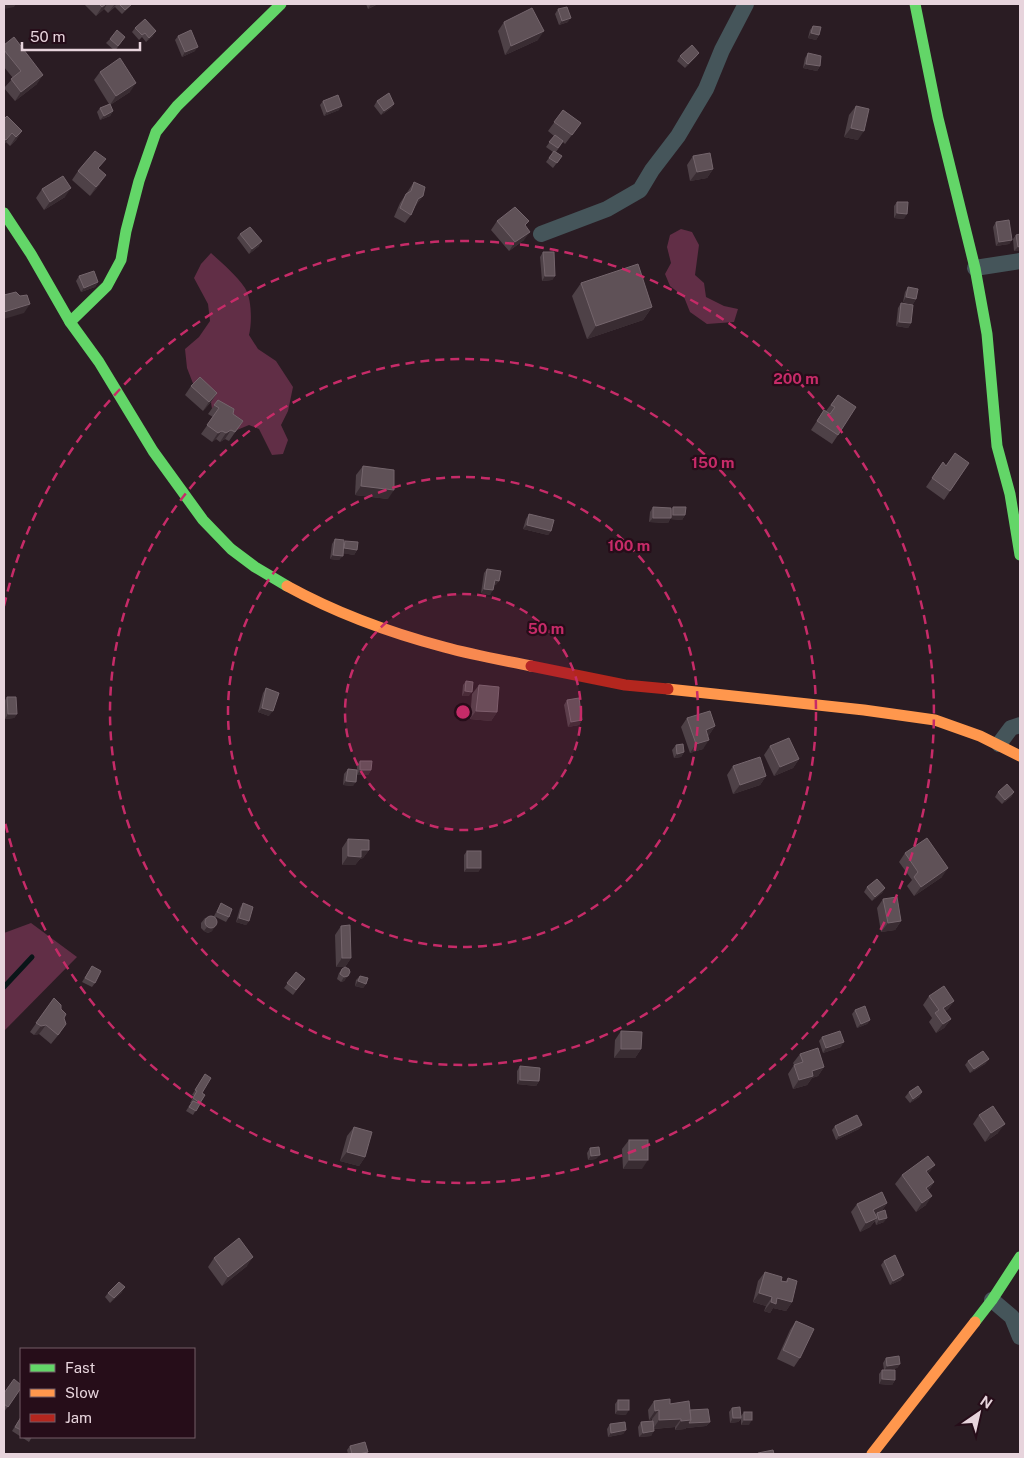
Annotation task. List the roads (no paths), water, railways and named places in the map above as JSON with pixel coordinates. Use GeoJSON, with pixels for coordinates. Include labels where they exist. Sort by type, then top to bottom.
{"type":"FeatureCollection","features":[{"type":"Feature","properties":{"kind":"main road"},"geometry":{"type":"LineString","coordinates":[[70,322],[107,286],[121,260],[126,231],[139,181],[156,132],[178,106],[281,4]]}},
{"type":"Feature","properties":{"kind":"main road"},"geometry":{"type":"LineString","coordinates":[[915,4],[940,127],[988,334],[997,446],[1010,494],[1020,555]]}},
{"type":"Feature","properties":{"kind":"main road"},"geometry":{"type":"LineString","coordinates":[[4,213],[31,254],[70,322],[99,362],[153,451],[203,520],[231,549],[288,588],[320,604],[406,636],[446,648],[638,687],[864,710],[935,720],[999,744],[1020,756]]}},
{"type":"Feature","properties":{"kind":"main road"},"geometry":{"type":"LineString","coordinates":[[876,1452],[992,1300],[1020,1257]]}},
{"type":"Feature","properties":{"kind":"street"},"geometry":{"type":"LineString","coordinates":[[541,234],[606,209],[640,190],[652,170],[678,136],[706,89],[722,50],[746,4]]}},
{"type":"Feature","properties":{"kind":"street"},"geometry":{"type":"LineString","coordinates":[[974,268],[1020,261]]}},
{"type":"Feature","properties":{"kind":"street"},"geometry":{"type":"LineString","coordinates":[[999,744],[1011,728],[1020,725]]}},
{"type":"Feature","properties":{"kind":"street"},"geometry":{"type":"LineString","coordinates":[[992,1300],[1012,1317],[1020,1337]]}},
{"type":"Feature","properties":{"kind":"waterway"},"geometry":{"type":"LineString","coordinates":[[4,987],[32,957]]}}]}
